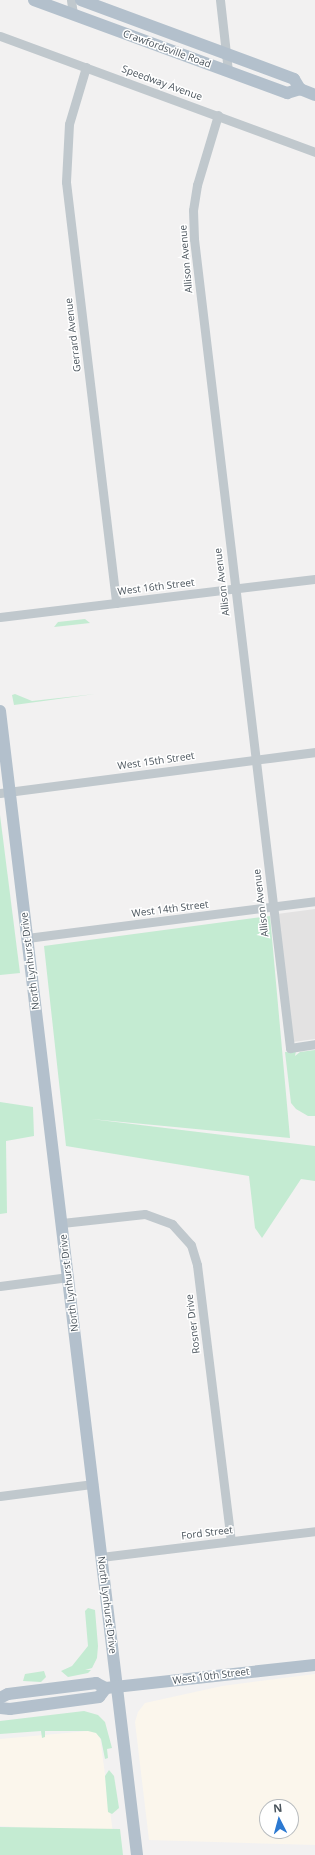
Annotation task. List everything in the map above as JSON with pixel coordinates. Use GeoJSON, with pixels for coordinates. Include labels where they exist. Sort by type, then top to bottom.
{"type":"FeatureCollection","features":[{"type":"Feature","properties":{"kind":"main road","name":"Crawfordsville Road"},"geometry":{"type":"LineString","coordinates":[[34,0],[287,94],[300,89]]}},
{"type":"Feature","properties":{"kind":"main road","name":"Crawfordsville Road"},"geometry":{"type":"LineString","coordinates":[[81,0],[294,78],[300,89],[315,95]]}},
{"type":"Feature","properties":{"kind":"main road","name":"North Lynhurst Drive"},"geometry":{"type":"LineString","coordinates":[[0,711],[5,792],[27,938],[93,1484],[112,1688],[137,1855]]}},
{"type":"Feature","properties":{"kind":"main road","name":"West 10th Street"},"geometry":{"type":"LineString","coordinates":[[0,1698],[8,1694],[96,1683],[112,1688],[315,1665]]}},
{"type":"Feature","properties":{"kind":"main road"},"geometry":{"type":"LineString","coordinates":[[0,1708],[10,1709],[99,1698],[112,1688]]}},
{"type":"Feature","properties":{"kind":"street"},"geometry":{"type":"LineString","coordinates":[[71,0],[73,14]]}},
{"type":"Feature","properties":{"kind":"street"},"geometry":{"type":"LineString","coordinates":[[220,0],[228,71]]}},
{"type":"Feature","properties":{"kind":"street","name":"Speedway Avenue"},"geometry":{"type":"LineString","coordinates":[[0,36],[218,115],[315,152]]}},
{"type":"Feature","properties":{"kind":"street","name":"Gerrard Avenue"},"geometry":{"type":"LineString","coordinates":[[86,67],[69,124],[66,182],[116,603]]}},
{"type":"Feature","properties":{"kind":"street","name":"Allison Avenue"},"geometry":{"type":"LineString","coordinates":[[218,115],[197,185],[193,231],[234,589],[256,759],[290,1048],[315,1044]]}},
{"type":"Feature","properties":{"kind":"street","name":"West 16th Street"},"geometry":{"type":"LineString","coordinates":[[0,617],[315,579]]}},
{"type":"Feature","properties":{"kind":"street","name":"West 15th Street"},"geometry":{"type":"LineString","coordinates":[[5,792],[315,752]]}},
{"type":"Feature","properties":{"kind":"street","name":"West 14th Street"},"geometry":{"type":"LineString","coordinates":[[27,938],[315,901]]}},
{"type":"Feature","properties":{"kind":"street","name":"Rosner Drive"},"geometry":{"type":"LineString","coordinates":[[62,1223],[144,1214],[172,1224],[191,1245],[197,1265],[231,1541]]}},
{"type":"Feature","properties":{"kind":"street"},"geometry":{"type":"LineString","coordinates":[[0,1286],[68,1277]]}},
{"type":"Feature","properties":{"kind":"street"},"geometry":{"type":"LineString","coordinates":[[0,1496],[93,1484]]}},
{"type":"Feature","properties":{"kind":"street","name":"Ford Street"},"geometry":{"type":"LineString","coordinates":[[101,1557],[315,1530]]}},
{"type":"Feature","properties":{"kind":"shaded area"},"geometry":{"type":"Polygon","coordinates":[[[315,909],[315,1039],[293,1042],[277,914],[315,909]]]}},
{"type":"Feature","properties":{"kind":"shaded area"},"geometry":{"type":"Polygon","coordinates":[[[315,1674],[315,1845],[149,1840],[135,1722],[138,1712],[145,1703],[222,1686],[315,1674]]]}},
{"type":"Feature","properties":{"kind":"shaded area"},"geometry":{"type":"Polygon","coordinates":[[[99,1730],[113,1833],[0,1826],[0,1739],[99,1730]]]}},
{"type":"Feature","properties":{"kind":"green space"},"geometry":{"type":"Polygon","coordinates":[[[85,619],[90,623],[54,627],[58,622],[85,619]]]}},
{"type":"Feature","properties":{"kind":"green space"},"geometry":{"type":"Polygon","coordinates":[[[15,694],[32,701],[95,694],[14,705],[12,695],[15,694]]]}},
{"type":"Feature","properties":{"kind":"green space"},"geometry":{"type":"Polygon","coordinates":[[[0,815],[20,973],[0,975],[0,815]]]}},
{"type":"Feature","properties":{"kind":"green space"},"geometry":{"type":"Polygon","coordinates":[[[270,916],[290,1138],[91,1119],[315,1146],[315,1181],[301,1179],[262,1238],[255,1228],[249,1176],[66,1146],[44,946],[270,916]]]}},
{"type":"Feature","properties":{"kind":"green space"},"geometry":{"type":"Polygon","coordinates":[[[315,1050],[315,1116],[308,1116],[296,1109],[291,1103],[285,1052],[296,1051],[295,1056],[300,1052],[315,1050]]]}},
{"type":"Feature","properties":{"kind":"green space"},"geometry":{"type":"Polygon","coordinates":[[[0,1102],[33,1107],[34,1136],[6,1141],[7,1213],[0,1214],[0,1102]]]}},
{"type":"Feature","properties":{"kind":"green space"},"geometry":{"type":"Polygon","coordinates":[[[88,1608],[95,1610],[98,1646],[97,1658],[92,1668],[85,1670],[91,1670],[88,1673],[68,1677],[61,1671],[72,1666],[88,1646],[85,1611],[88,1608]]]}},
{"type":"Feature","properties":{"kind":"green space"},"geometry":{"type":"Polygon","coordinates":[[[44,1671],[46,1677],[41,1682],[23,1681],[25,1674],[44,1671]]]}},
{"type":"Feature","properties":{"kind":"green space"},"geometry":{"type":"Polygon","coordinates":[[[84,1711],[98,1715],[105,1722],[112,1748],[107,1749],[108,1758],[105,1759],[101,1739],[96,1733],[88,1731],[45,1731],[45,1737],[42,1738],[41,1731],[0,1734],[0,1721],[84,1711]]]}},
{"type":"Feature","properties":{"kind":"green space"},"geometry":{"type":"Polygon","coordinates":[[[109,1770],[114,1776],[119,1808],[112,1814],[108,1812],[105,1776],[109,1770]]]}},
{"type":"Feature","properties":{"kind":"green space"},"geometry":{"type":"Polygon","coordinates":[[[0,1827],[120,1829],[123,1855],[0,1855],[0,1827]]]}}]}
